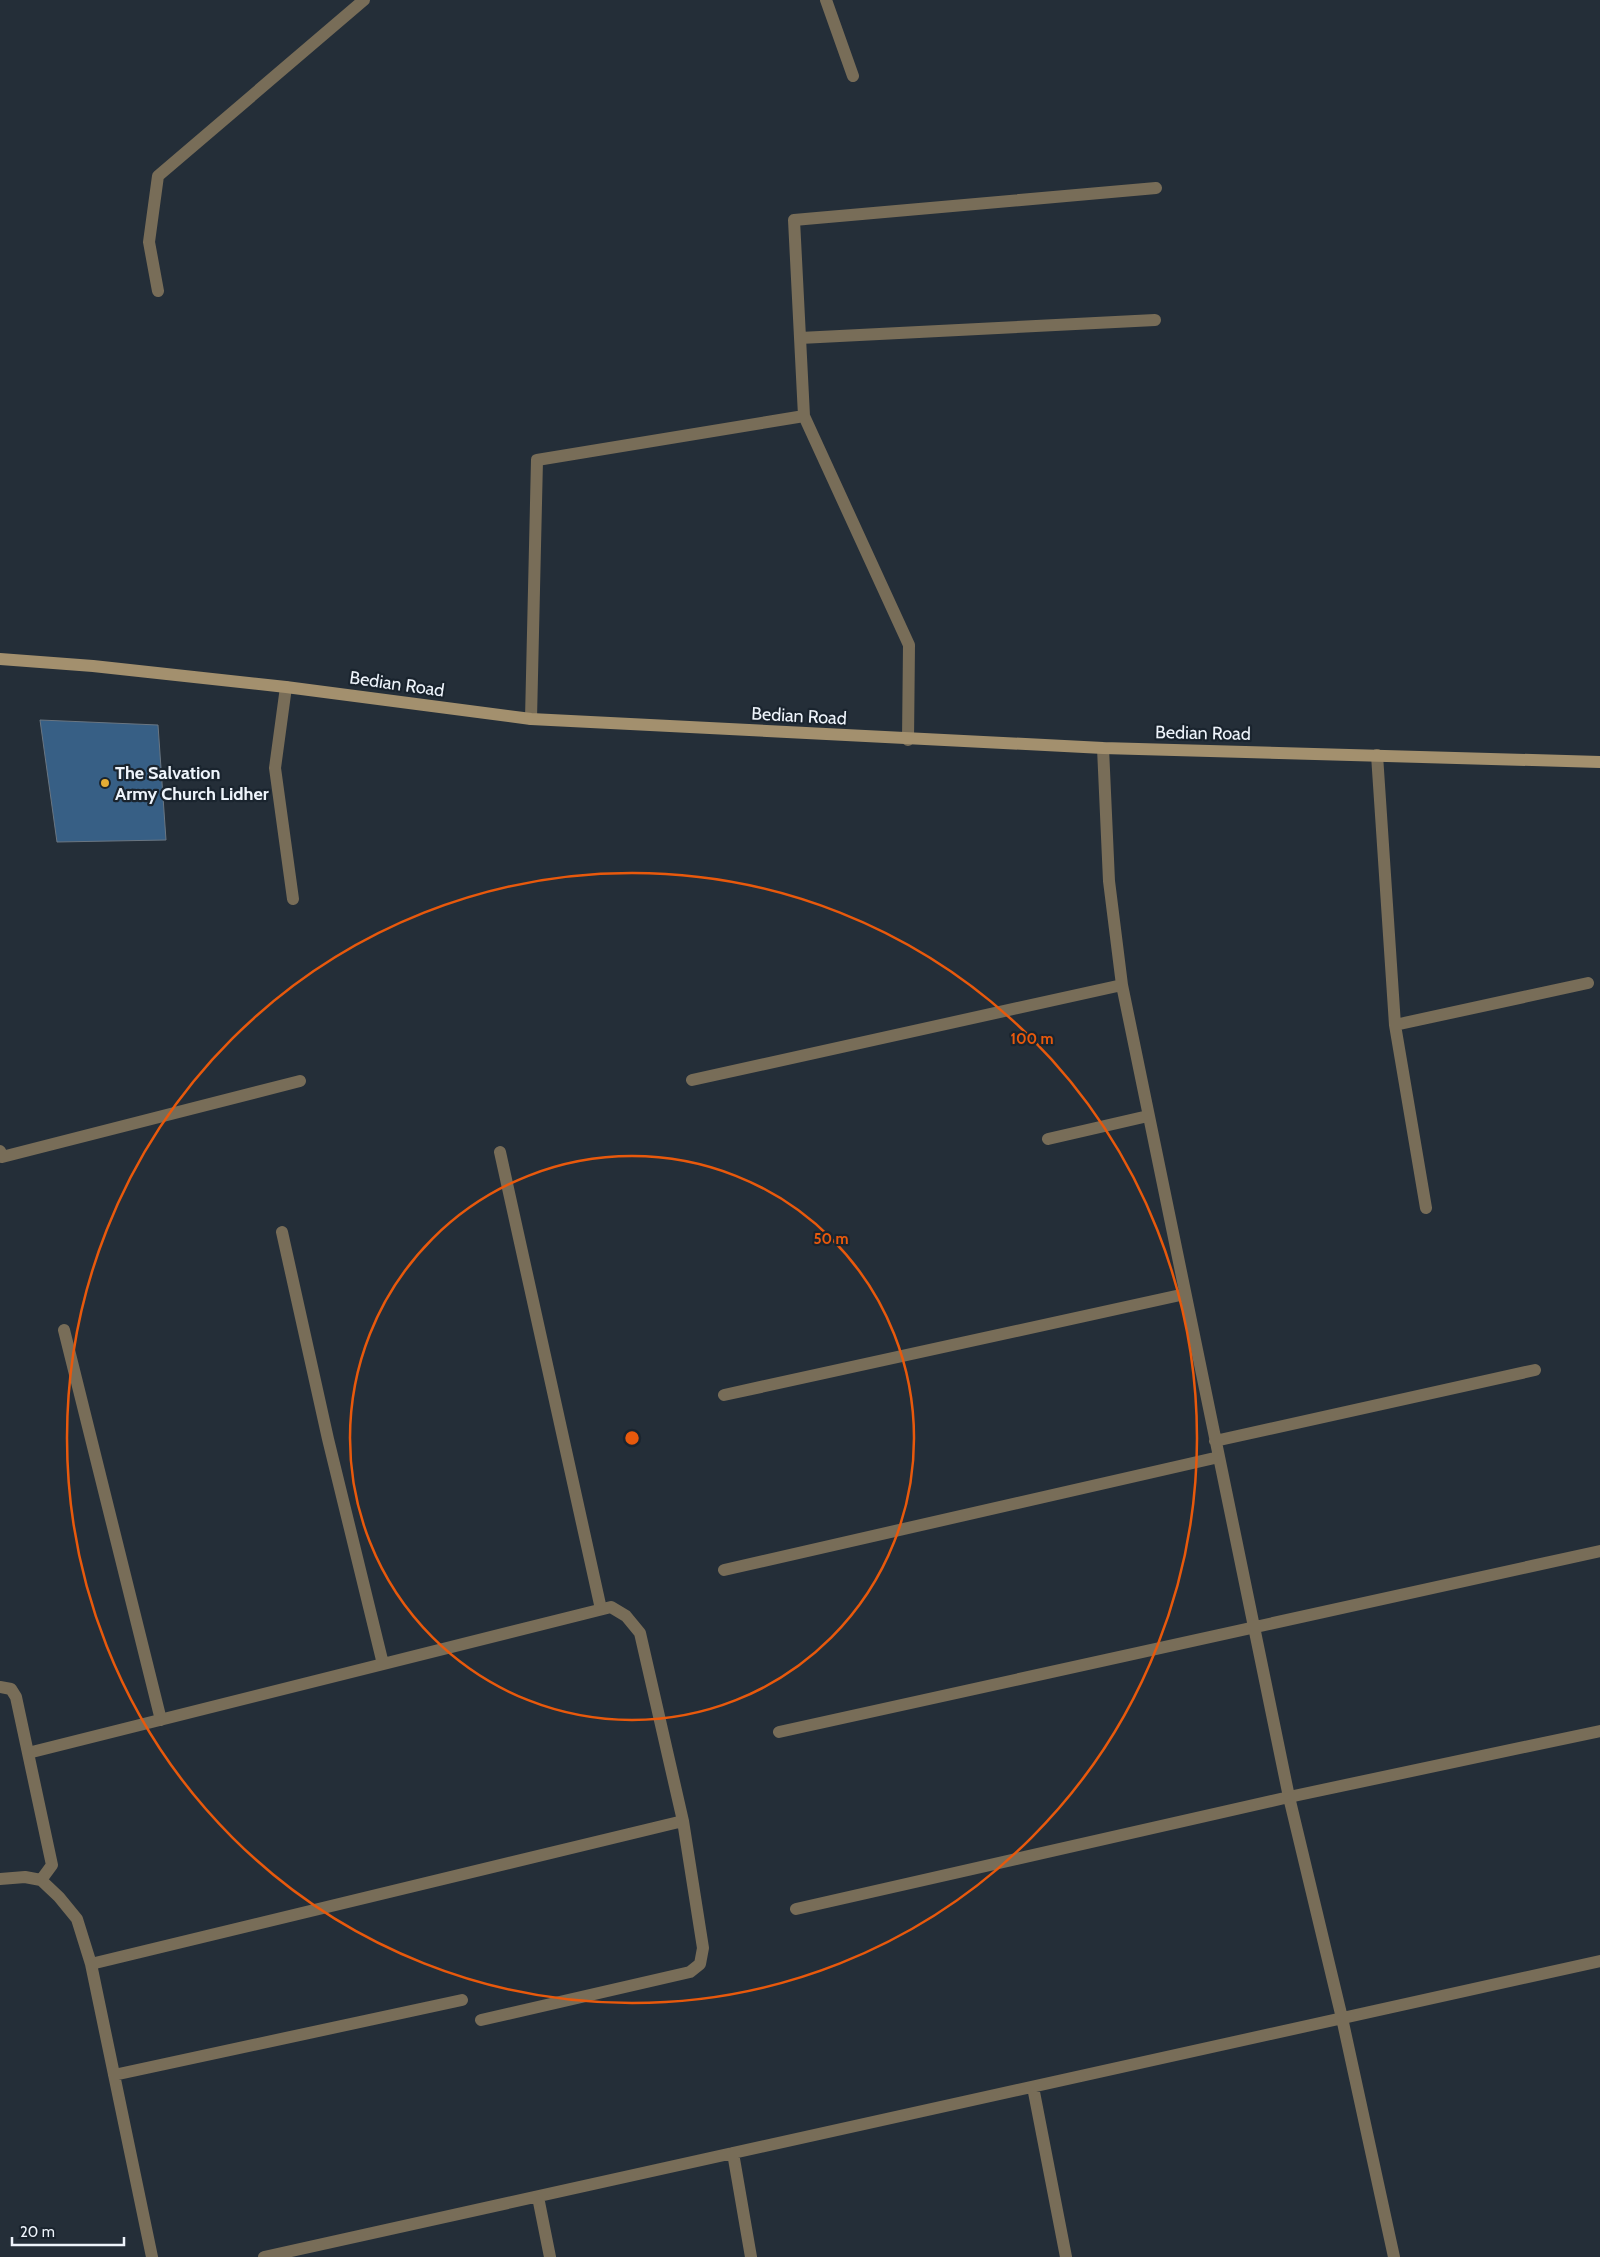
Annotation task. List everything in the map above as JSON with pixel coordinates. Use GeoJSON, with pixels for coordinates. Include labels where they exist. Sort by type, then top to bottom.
{"type":"FeatureCollection","features":[{"type":"Feature","properties":{"kind":"main road","name":"Bedian Road"},"geometry":{"type":"LineString","coordinates":[[0,659],[93,666],[286,687],[531,720],[908,740],[1103,748],[1600,762]]}},
{"type":"Feature","properties":{"kind":"street"},"geometry":{"type":"LineString","coordinates":[[158,291],[149,242],[158,176],[364,0]]}},
{"type":"Feature","properties":{"kind":"street"},"geometry":{"type":"LineString","coordinates":[[826,0],[853,76]]}},
{"type":"Feature","properties":{"kind":"street"},"geometry":{"type":"LineString","coordinates":[[908,740],[909,645],[804,416],[794,220],[1156,188]]}},
{"type":"Feature","properties":{"kind":"street"},"geometry":{"type":"LineString","coordinates":[[800,338],[1155,320]]}},
{"type":"Feature","properties":{"kind":"street"},"geometry":{"type":"LineString","coordinates":[[531,720],[537,460],[804,416]]}},
{"type":"Feature","properties":{"kind":"street"},"geometry":{"type":"LineString","coordinates":[[286,687],[275,768],[293,899]]}},
{"type":"Feature","properties":{"kind":"street"},"geometry":{"type":"LineString","coordinates":[[1103,748],[1109,881],[1122,985],[1289,1797],[1342,2018],[1394,2257]]}},
{"type":"Feature","properties":{"kind":"street"},"geometry":{"type":"LineString","coordinates":[[1377,755],[1395,1025],[1426,1208]]}},
{"type":"Feature","properties":{"kind":"street"},"geometry":{"type":"LineString","coordinates":[[1395,1025],[1588,983]]}},
{"type":"Feature","properties":{"kind":"street"},"geometry":{"type":"LineString","coordinates":[[692,1080],[1122,985]]}},
{"type":"Feature","properties":{"kind":"street"},"geometry":{"type":"LineString","coordinates":[[0,1151],[2,1157],[300,1081]]}},
{"type":"Feature","properties":{"kind":"street"},"geometry":{"type":"LineString","coordinates":[[1048,1139],[1148,1116]]}},
{"type":"Feature","properties":{"kind":"street"},"geometry":{"type":"LineString","coordinates":[[500,1152],[601,1609]]}},
{"type":"Feature","properties":{"kind":"street"},"geometry":{"type":"LineString","coordinates":[[282,1232],[328,1439],[383,1664]]}},
{"type":"Feature","properties":{"kind":"street"},"geometry":{"type":"LineString","coordinates":[[724,1395],[1185,1294]]}},
{"type":"Feature","properties":{"kind":"street"},"geometry":{"type":"LineString","coordinates":[[64,1330],[161,1720]]}},
{"type":"Feature","properties":{"kind":"street"},"geometry":{"type":"LineString","coordinates":[[1216,1441],[1534,1370]]}},
{"type":"Feature","properties":{"kind":"street"},"geometry":{"type":"LineString","coordinates":[[724,1570],[1219,1457]]}},
{"type":"Feature","properties":{"kind":"street"},"geometry":{"type":"LineString","coordinates":[[779,1732],[1600,1551]]}},
{"type":"Feature","properties":{"kind":"street"},"geometry":{"type":"LineString","coordinates":[[28,1753],[611,1607],[626,1616],[640,1633],[683,1821],[703,1948],[700,1964],[690,1972],[481,2020]]}},
{"type":"Feature","properties":{"kind":"street"},"geometry":{"type":"LineString","coordinates":[[0,1687],[11,1689],[16,1697],[28,1753],[52,1866],[41,1880]]}},
{"type":"Feature","properties":{"kind":"street"},"geometry":{"type":"LineString","coordinates":[[796,1909],[1289,1797],[1600,1731]]}},
{"type":"Feature","properties":{"kind":"street"},"geometry":{"type":"LineString","coordinates":[[91,1964],[683,1821]]}},
{"type":"Feature","properties":{"kind":"street"},"geometry":{"type":"LineString","coordinates":[[0,1879],[25,1877],[41,1880],[59,1897],[77,1919],[91,1964],[152,2257]]}},
{"type":"Feature","properties":{"kind":"street"},"geometry":{"type":"LineString","coordinates":[[264,2257],[1600,1961]]}},
{"type":"Feature","properties":{"kind":"street"},"geometry":{"type":"LineString","coordinates":[[114,2075],[462,2000]]}},
{"type":"Feature","properties":{"kind":"street"},"geometry":{"type":"LineString","coordinates":[[1033,2087],[1066,2257]]}},
{"type":"Feature","properties":{"kind":"street"},"geometry":{"type":"LineString","coordinates":[[732,2153],[751,2257]]}},
{"type":"Feature","properties":{"kind":"street"},"geometry":{"type":"LineString","coordinates":[[538,2197],[550,2257]]}},
{"type":"Feature","properties":{"kind":"building","name":"The Salvation Army Church Lidher"},"geometry":{"type":"Polygon","coordinates":[[[40,720],[158,725],[166,840],[57,842],[40,720]]]}},
{"type":"Feature","properties":{"kind":"place","name":"The Salvation Army Church Lidher"},"geometry":{"type":"Point","coordinates":[105,783]}}]}
